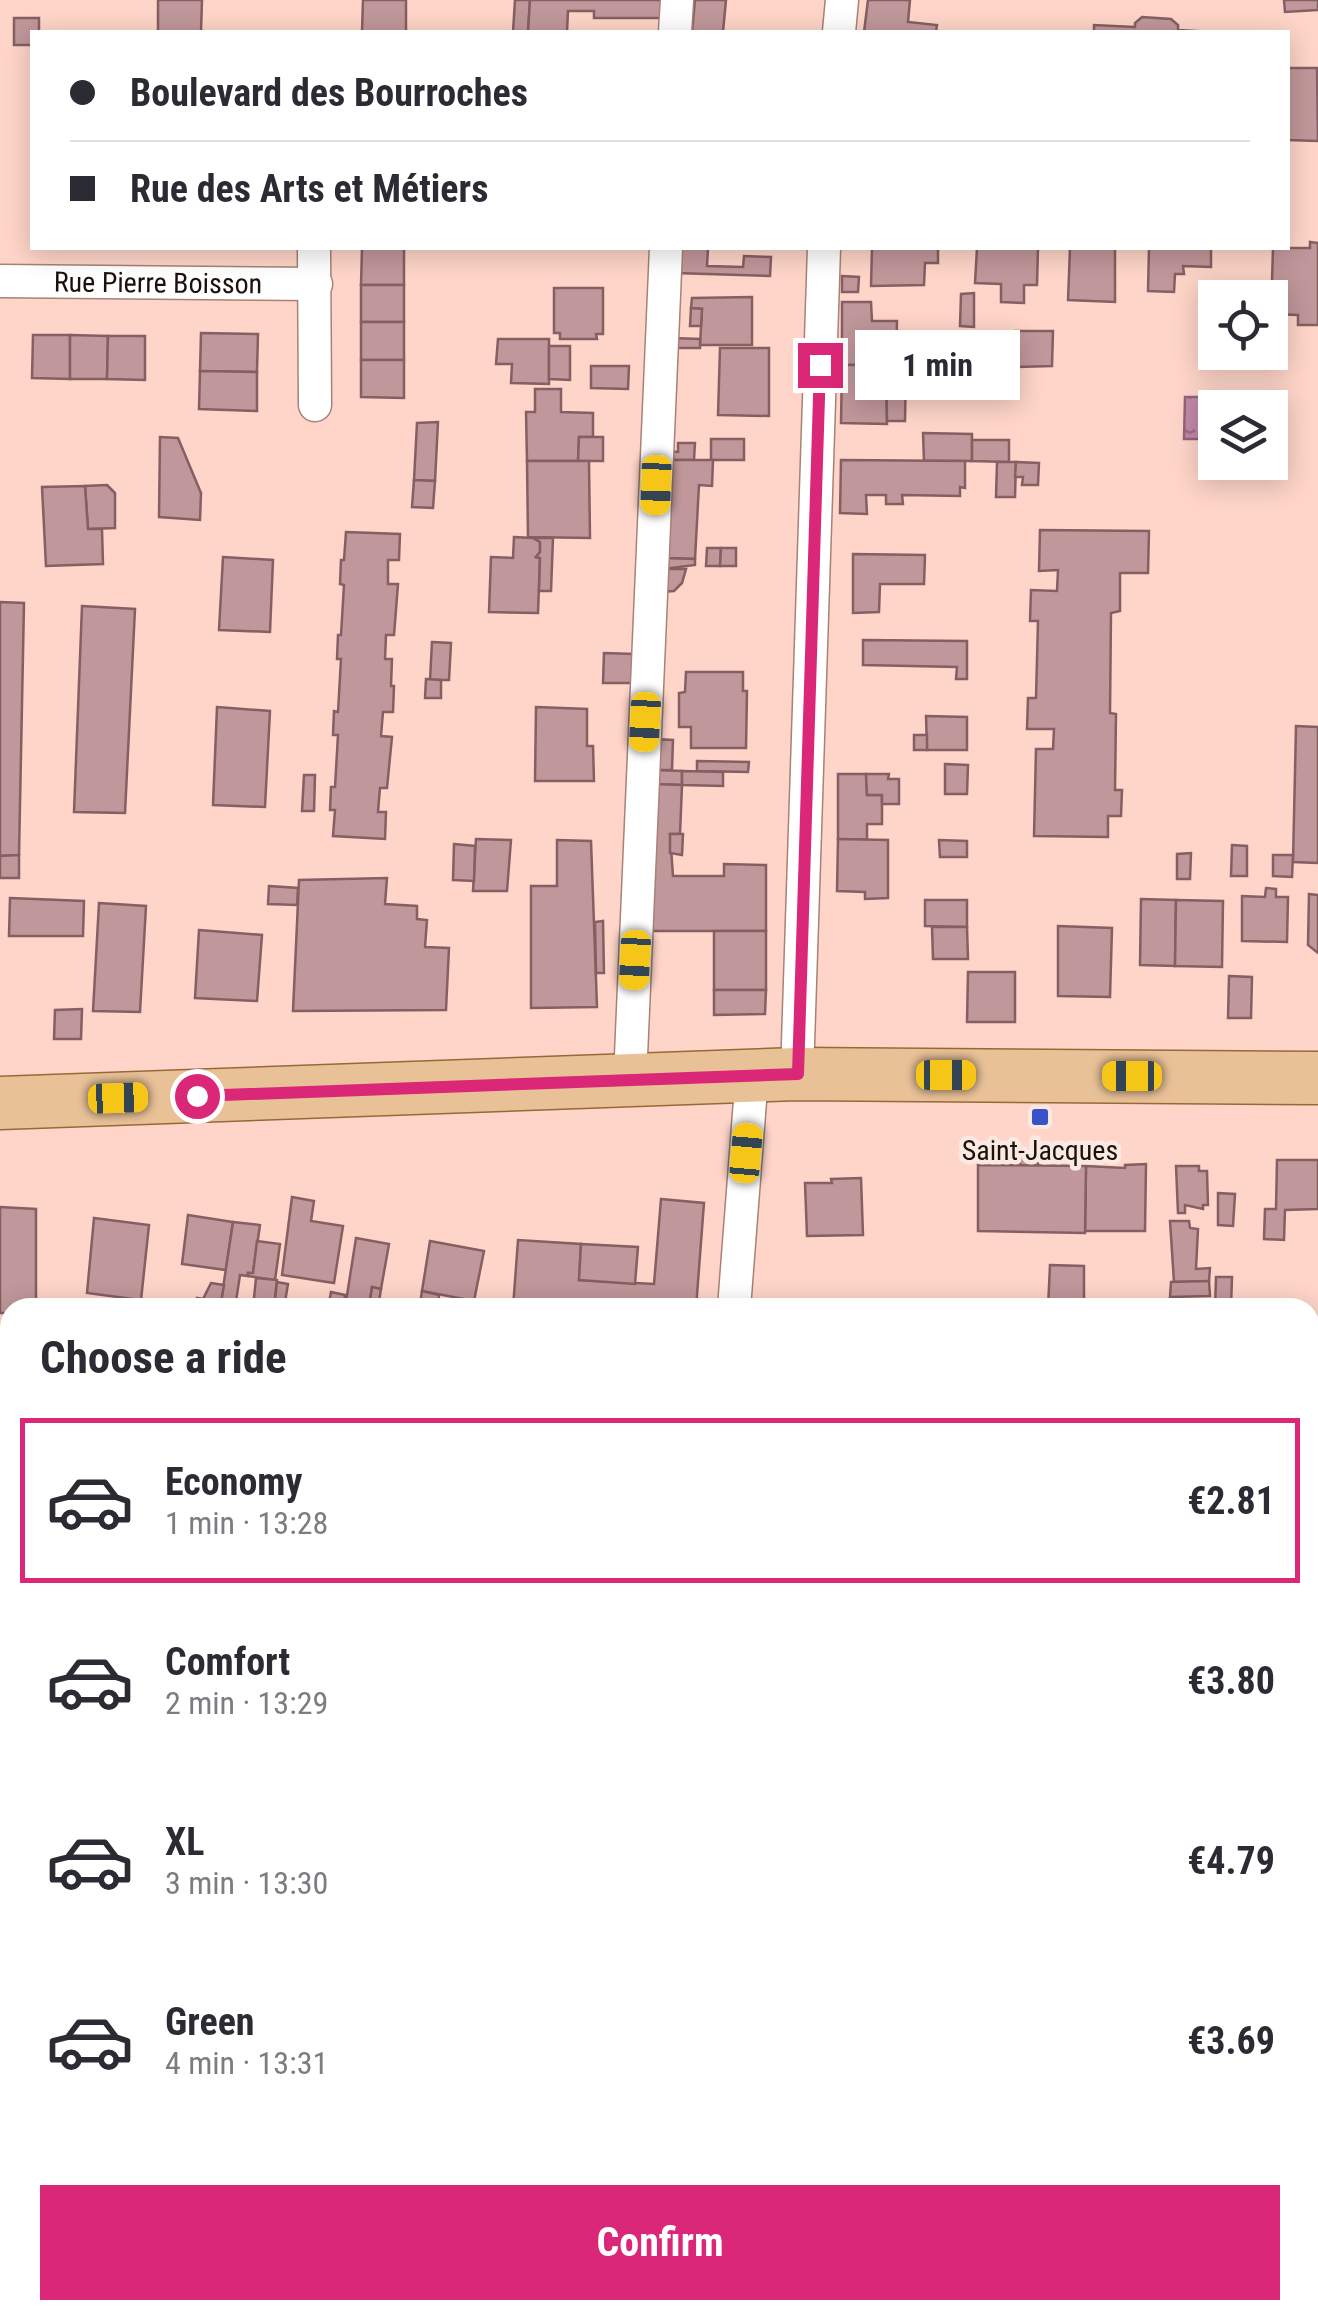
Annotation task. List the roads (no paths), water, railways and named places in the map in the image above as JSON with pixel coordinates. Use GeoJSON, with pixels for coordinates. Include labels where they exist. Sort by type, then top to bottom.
{"type":"FeatureCollection","features":[{"type":"Feature","properties":{"kind":"main road"},"geometry":{"type":"LineString","coordinates":[[0,1103],[775,1075],[1318,1078]]}},
{"type":"Feature","properties":{"kind":"street"},"geometry":{"type":"LineString","coordinates":[[676,30],[677,0]]}},
{"type":"Feature","properties":{"kind":"street"},"geometry":{"type":"LineString","coordinates":[[839,30],[842,0]]}},
{"type":"Feature","properties":{"kind":"street"},"geometry":{"type":"LineString","coordinates":[[314,250],[315,405]]}},
{"type":"Feature","properties":{"kind":"street"},"geometry":{"type":"LineString","coordinates":[[630,1079],[666,250]]}},
{"type":"Feature","properties":{"kind":"street"},"geometry":{"type":"LineString","coordinates":[[736,1298],[775,1075],[824,250]]}},
{"type":"Feature","properties":{"kind":"street","name":"Rue Pierre Boisson"},"geometry":{"type":"LineString","coordinates":[[0,281],[316,284]]}},
{"type":"Feature","properties":{"kind":"water"},"geometry":{"type":"Polygon","coordinates":[[[1185,397],[1198,397],[1198,439],[1184,439],[1185,397]]]}},
{"type":"Feature","properties":{"kind":"place","name":"Saint-Jacques"},"geometry":{"type":"Point","coordinates":[1040,1117]}}]}
